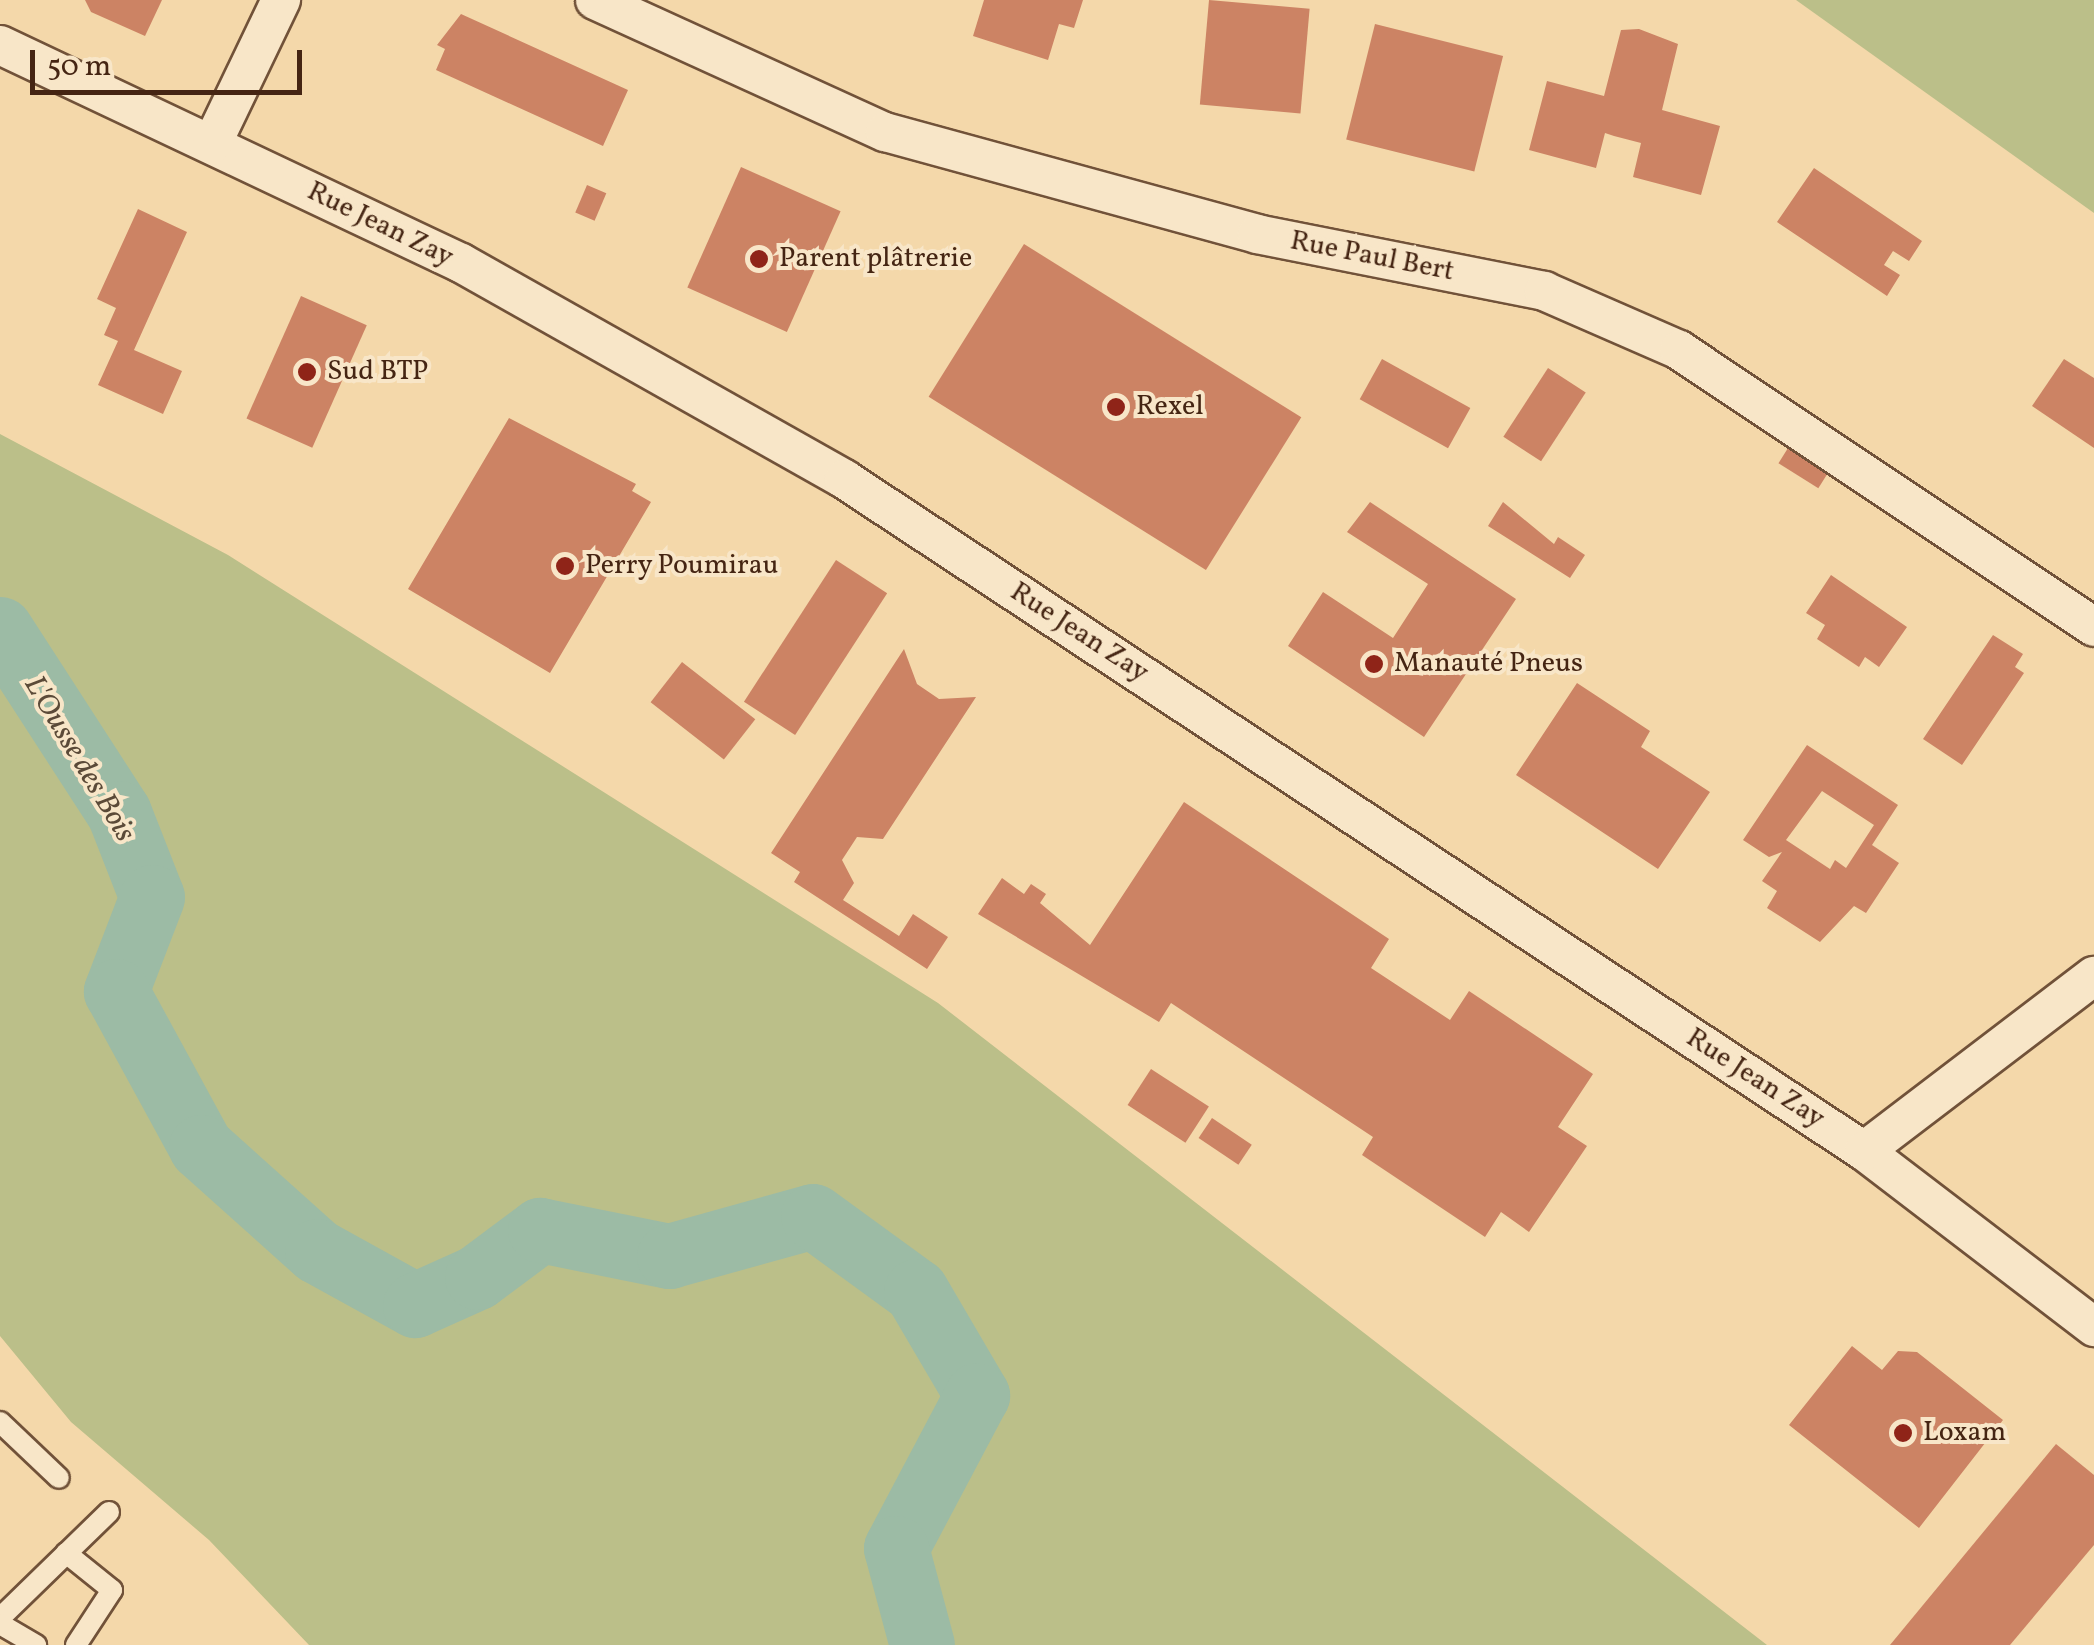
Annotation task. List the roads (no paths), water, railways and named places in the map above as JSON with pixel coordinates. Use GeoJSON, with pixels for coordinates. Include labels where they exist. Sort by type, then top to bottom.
{"type":"FeatureCollection","features":[{"type":"Feature","properties":{"kind":"street"},"geometry":{"type":"LineString","coordinates":[[212,144],[280,0]]}},
{"type":"Feature","properties":{"kind":"street","name":"Rue Paul Bert"},"geometry":{"type":"LineString","coordinates":[[595,0],[885,132],[1257,234],[1544,291],[1679,350],[2094,626]]}},
{"type":"Feature","properties":{"kind":"street","name":"Rue Jean Zay"},"geometry":{"type":"LineString","coordinates":[[0,46],[461,263],[844,479],[1864,1151],[2094,1327]]}},
{"type":"Feature","properties":{"kind":"street"},"geometry":{"type":"LineString","coordinates":[[1864,1151],[2094,976]]}},
{"type":"Feature","properties":{"kind":"lane"},"geometry":{"type":"LineString","coordinates":[[0,1422],[59,1478]]}},
{"type":"Feature","properties":{"kind":"lane"},"geometry":{"type":"LineString","coordinates":[[36,1645],[0,1621],[109,1512]]}},
{"type":"Feature","properties":{"kind":"lane"},"geometry":{"type":"LineString","coordinates":[[66,1554],[112,1590],[76,1645]]}},
{"type":"Feature","properties":{"kind":"waterway","name":"L'Ousse des Bois"},"geometry":{"type":"LineString","coordinates":[[0,629],[119,813],[152,897],[116,991],[201,1147],[317,1251],[415,1305],[477,1277],[540,1230],[669,1256],[813,1216],[916,1291],[977,1395],[896,1548],[922,1645]]}},
{"type":"Feature","properties":{"kind":"place","name":"Parent plâtrerie"},"geometry":{"type":"Point","coordinates":[759,259]}},
{"type":"Feature","properties":{"kind":"place","name":"Sud BTP"},"geometry":{"type":"Point","coordinates":[307,372]}},
{"type":"Feature","properties":{"kind":"place","name":"Rexel"},"geometry":{"type":"Point","coordinates":[1116,407]}},
{"type":"Feature","properties":{"kind":"place","name":"Perry Poumirau"},"geometry":{"type":"Point","coordinates":[565,566]}},
{"type":"Feature","properties":{"kind":"place","name":"Manauté Pneus"},"geometry":{"type":"Point","coordinates":[1374,664]}},
{"type":"Feature","properties":{"kind":"place","name":"Loxam"},"geometry":{"type":"Point","coordinates":[1903,1433]}}]}
